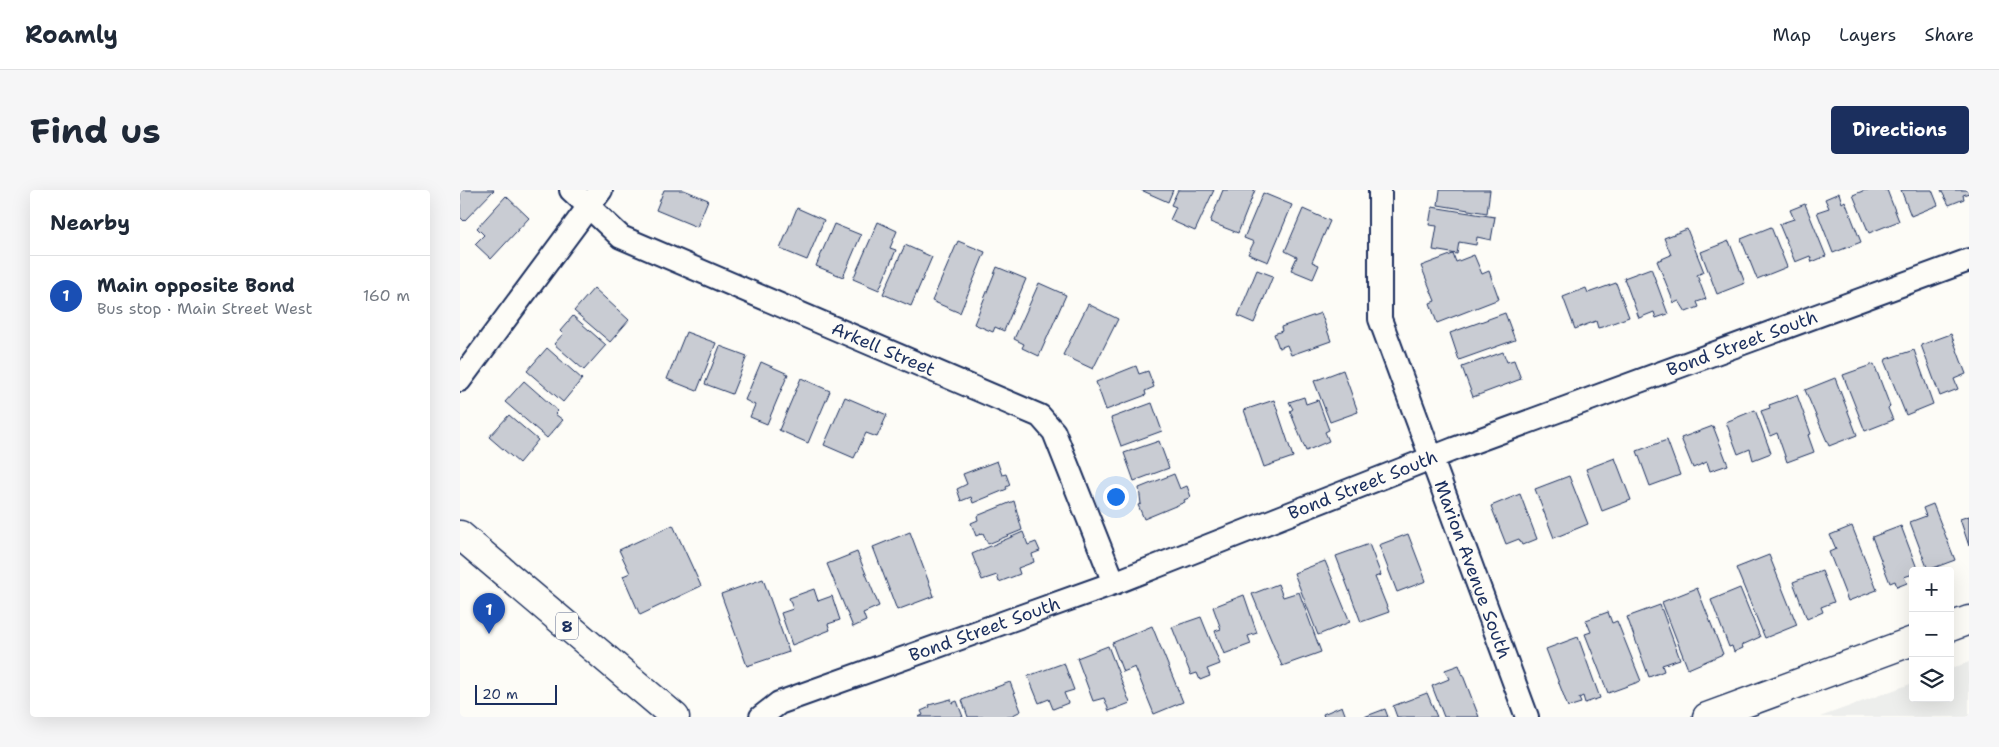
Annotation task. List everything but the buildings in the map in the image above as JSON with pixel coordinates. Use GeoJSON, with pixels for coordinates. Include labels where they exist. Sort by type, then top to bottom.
{"type":"FeatureCollection","features":[{"type":"Feature","properties":{"kind":"main road","name":"8"},"geometry":{"type":"LineString","coordinates":[[460,535],[674,717]]}},
{"type":"Feature","properties":{"kind":"main road"},"geometry":{"type":"LineString","coordinates":[[1954,626],[1969,620]]}},
{"type":"Feature","properties":{"kind":"main road"},"geometry":{"type":"LineString","coordinates":[[1707,717],[1909,642]]}},
{"type":"Feature","properties":{"kind":"street","name":"Arkell Street"},"geometry":{"type":"LineString","coordinates":[[571,190],[595,198],[621,238],[1040,416],[1054,432],[1114,583]]}},
{"type":"Feature","properties":{"kind":"street","name":"Marion Avenue South"},"geometry":{"type":"LineString","coordinates":[[1380,190],[1380,319],[1526,717]]}},
{"type":"Feature","properties":{"kind":"street"},"geometry":{"type":"LineString","coordinates":[[460,380],[595,198]]}},
{"type":"Feature","properties":{"kind":"street","name":"Bond Street South"},"geometry":{"type":"LineString","coordinates":[[761,717],[778,703],[1114,583],[1430,458],[1969,260]]}},
{"type":"Feature","properties":{"kind":"shaded area"},"geometry":{"type":"Polygon","coordinates":[[[1969,662],[1969,717],[1820,717],[1909,684],[1909,702],[1954,702],[1954,668],[1969,662]]]}},
{"type":"Feature","properties":{"kind":"place","name":"Main opposite Bond"},"geometry":{"type":"Point","coordinates":[489,634]}}]}
